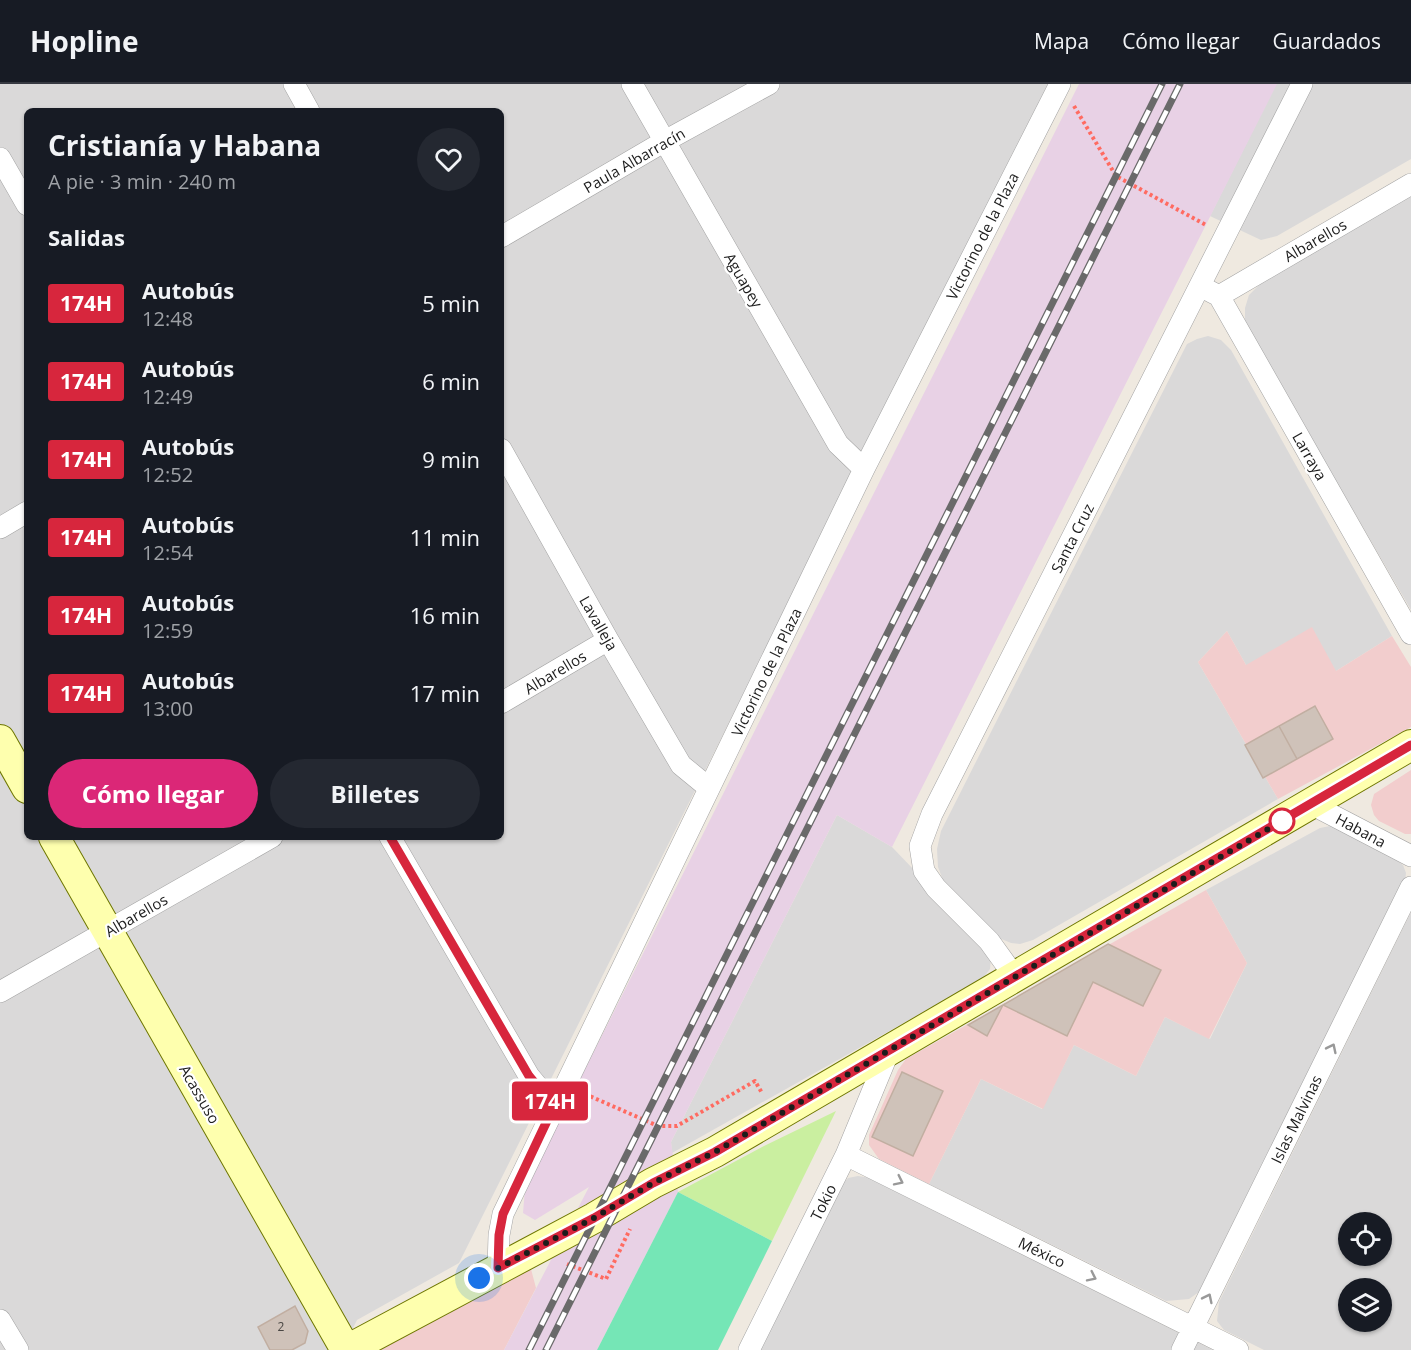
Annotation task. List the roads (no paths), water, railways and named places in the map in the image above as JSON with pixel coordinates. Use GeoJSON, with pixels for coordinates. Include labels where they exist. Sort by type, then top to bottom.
{"type":"FeatureCollection","features":[{"type":"Feature","properties":{"kind":"main road"},"geometry":{"type":"LineString","coordinates":[[0,740],[24,783]]}},
{"type":"Feature","properties":{"kind":"main road"},"geometry":{"type":"LineString","coordinates":[[347,1350],[594,1218],[653,1183],[715,1152],[1411,745]]}},
{"type":"Feature","properties":{"kind":"main road","name":"Acassuso"},"geometry":{"type":"LineString","coordinates":[[56,840],[347,1350]]}},
{"type":"Feature","properties":{"kind":"street"},"geometry":{"type":"LineString","coordinates":[[294,84],[307,108]]}},
{"type":"Feature","properties":{"kind":"street","name":"Aguapey"},"geometry":{"type":"LineString","coordinates":[[632,84],[838,444],[864,469]]}},
{"type":"Feature","properties":{"kind":"street","name":"Paula Albarracín"},"geometry":{"type":"LineString","coordinates":[[504,235],[665,141],[769,84]]}},
{"type":"Feature","properties":{"kind":"street","name":"Victorino de la Plaza"},"geometry":{"type":"LineString","coordinates":[[498,1268],[499,1235],[503,1214],[554,1106],[864,469],[1060,84]]}},
{"type":"Feature","properties":{"kind":"street","name":"Santa Cruz"},"geometry":{"type":"LineString","coordinates":[[1015,977],[989,941],[936,888],[924,871],[920,846],[932,814],[1302,84]]}},
{"type":"Feature","properties":{"kind":"street"},"geometry":{"type":"LineString","coordinates":[[0,158],[24,200]]}},
{"type":"Feature","properties":{"kind":"street","name":"Albarellos"},"geometry":{"type":"LineString","coordinates":[[1219,296],[1411,184]]}},
{"type":"Feature","properties":{"kind":"street"},"geometry":{"type":"LineString","coordinates":[[1200,286],[1219,296]]}},
{"type":"Feature","properties":{"kind":"street","name":"Larraya"},"geometry":{"type":"LineString","coordinates":[[1219,296],[1411,634]]}},
{"type":"Feature","properties":{"kind":"street","name":"Lavalleja"},"geometry":{"type":"LineString","coordinates":[[504,454],[681,765],[709,788]]}},
{"type":"Feature","properties":{"kind":"street"},"geometry":{"type":"LineString","coordinates":[[0,528],[24,514]]}},
{"type":"Feature","properties":{"kind":"street","name":"Albarellos"},"geometry":{"type":"LineString","coordinates":[[504,701],[608,640]]}},
{"type":"Feature","properties":{"kind":"street","name":"Habana"},"geometry":{"type":"LineString","coordinates":[[1311,804],[1411,856]]}},
{"type":"Feature","properties":{"kind":"street","name":"Albarellos"},"geometry":{"type":"LineString","coordinates":[[0,992],[267,840]]}},
{"type":"Feature","properties":{"kind":"street"},"geometry":{"type":"LineString","coordinates":[[392,840],[529,1076],[554,1106]]}},
{"type":"Feature","properties":{"kind":"street","name":"Islas Malvinas"},"geometry":{"type":"LineString","coordinates":[[1182,1350],[1411,887]]}},
{"type":"Feature","properties":{"kind":"street","name":"Tokio"},"geometry":{"type":"LineString","coordinates":[[749,1350],[846,1155],[889,1051]]}},
{"type":"Feature","properties":{"kind":"street","name":"México"},"geometry":{"type":"LineString","coordinates":[[846,1155],[1238,1350]]}},
{"type":"Feature","properties":{"kind":"street"},"geometry":{"type":"LineString","coordinates":[[0,1320],[18,1350]]}},
{"type":"Feature","properties":{"kind":"railway"},"geometry":{"type":"LineString","coordinates":[[529,1350],[1162,84]]}},
{"type":"Feature","properties":{"kind":"railway"},"geometry":{"type":"LineString","coordinates":[[546,1350],[1180,84]]}}]}
